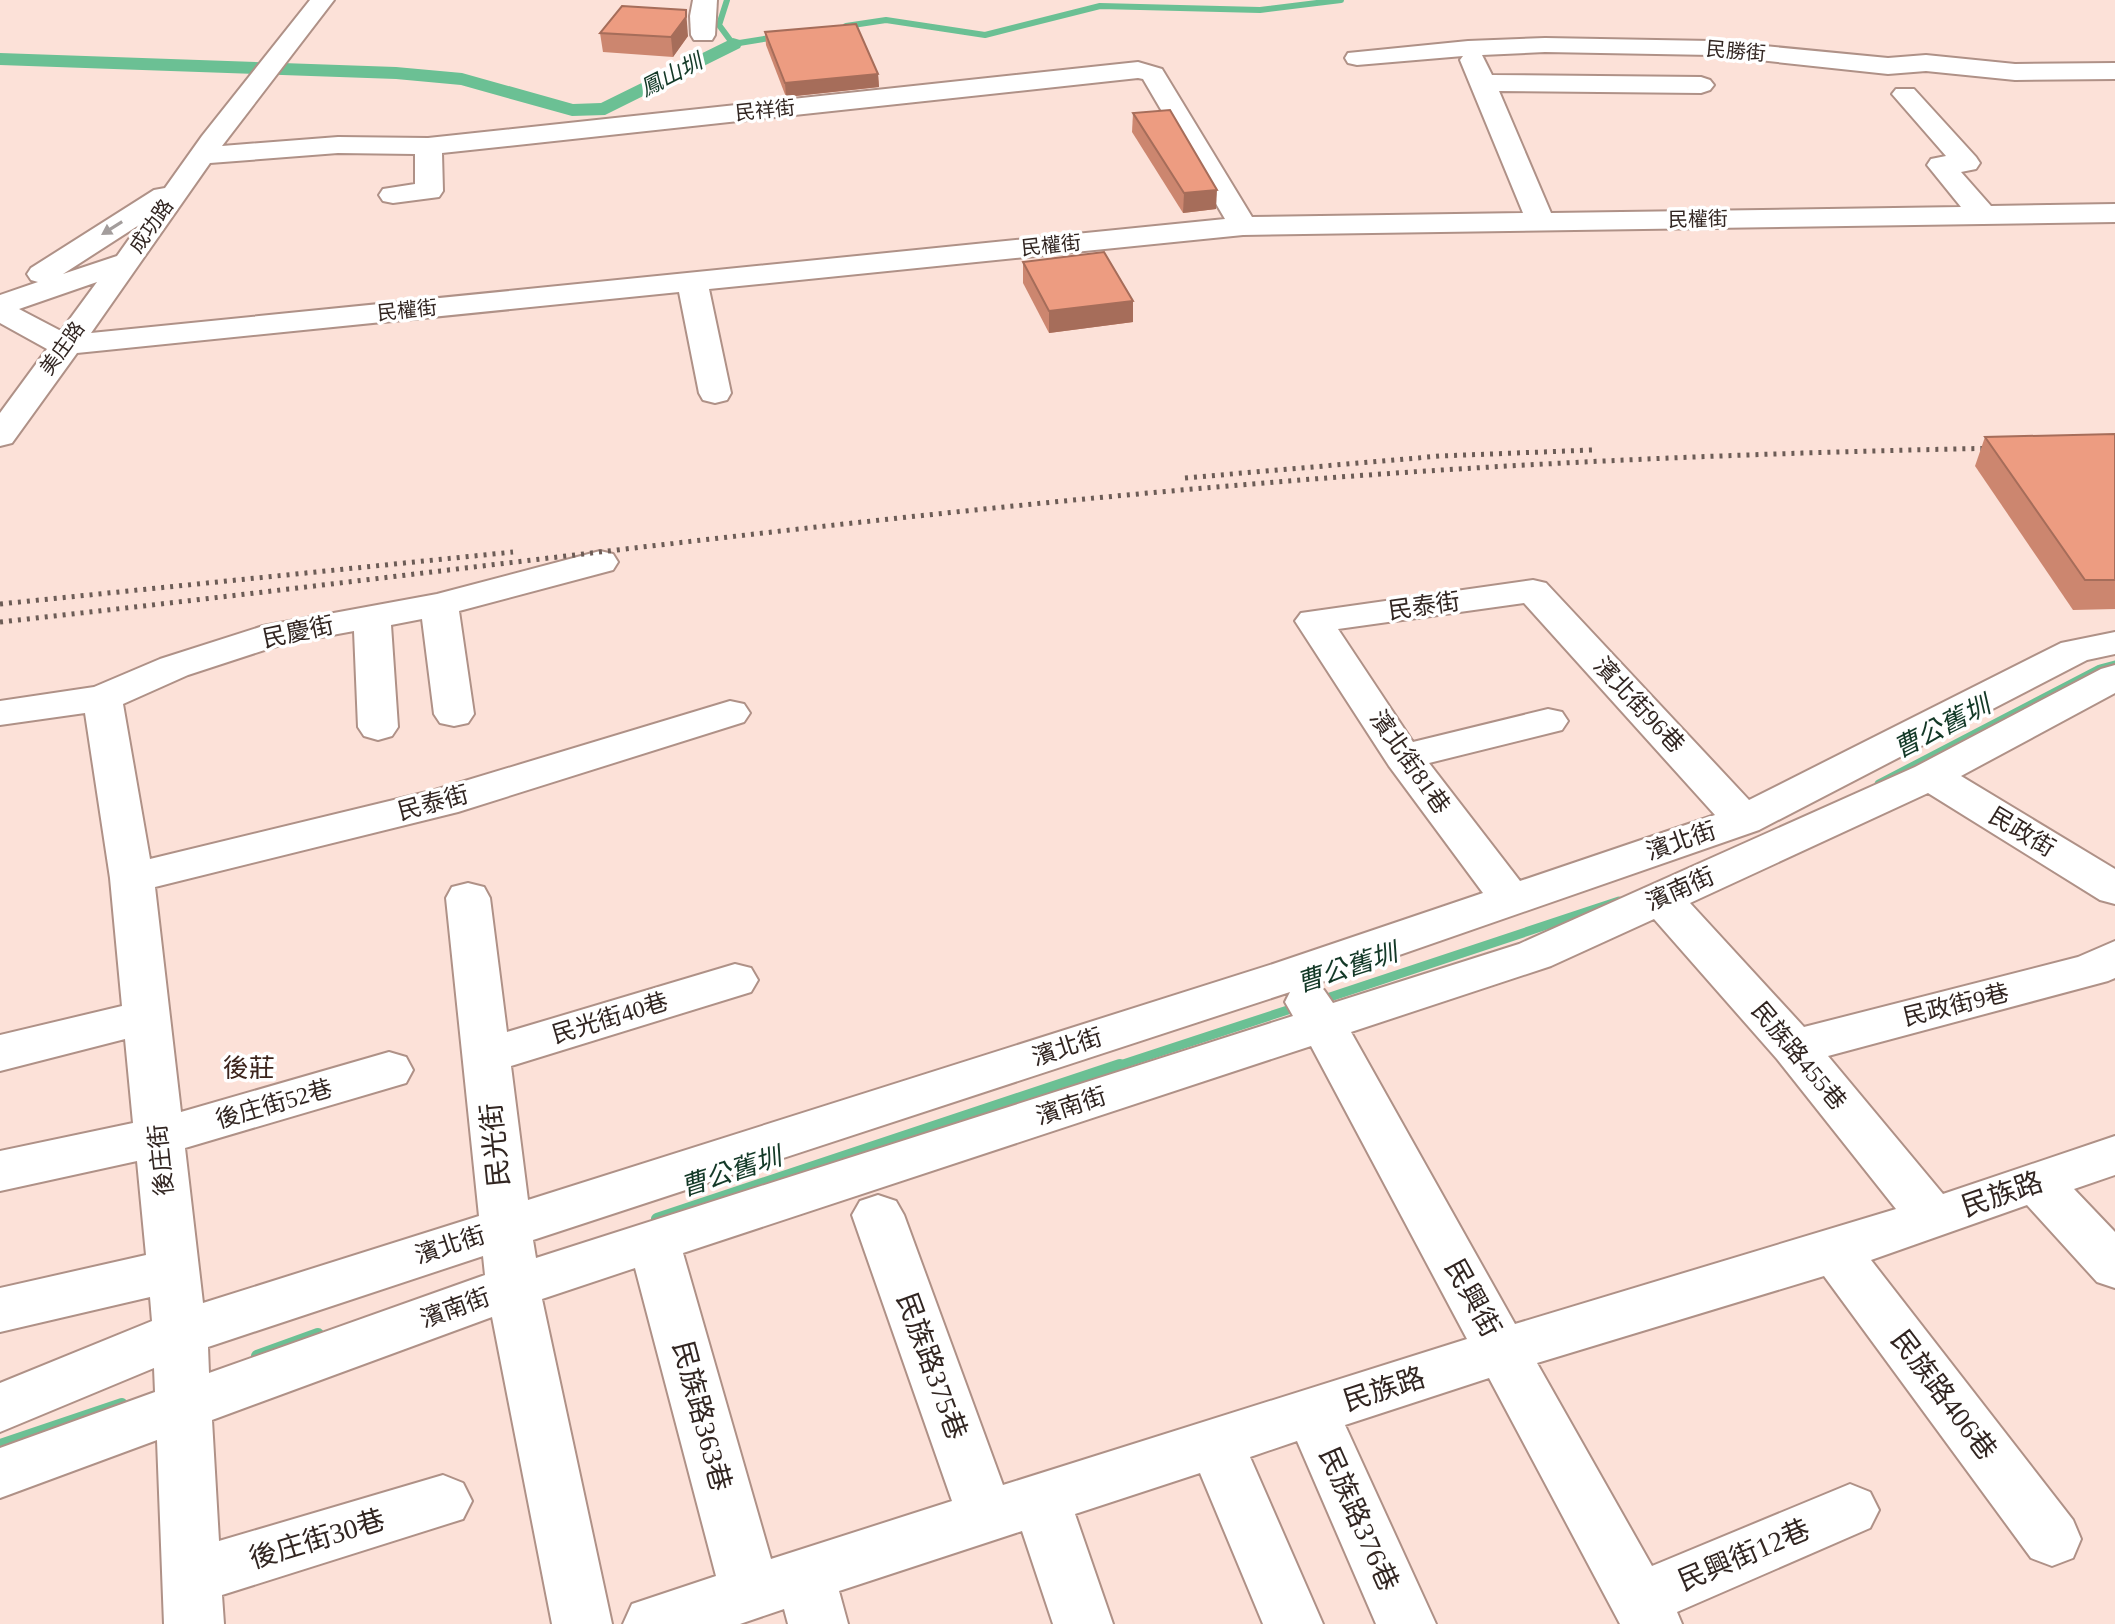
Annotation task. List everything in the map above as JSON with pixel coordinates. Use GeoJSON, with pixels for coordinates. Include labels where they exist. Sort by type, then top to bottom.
{"type":"FeatureCollection","features":[{"type":"Feature","properties":{"kind":"street"},"geometry":{"type":"LineString","coordinates":[[294,0],[321,1]]}},
{"type":"Feature","properties":{"kind":"street"},"geometry":{"type":"LineString","coordinates":[[703,35],[705,0]]}},
{"type":"Feature","properties":{"kind":"street","name":"成功路"},"geometry":{"type":"LineString","coordinates":[[0,307],[127,262],[201,156],[321,1]]}},
{"type":"Feature","properties":{"kind":"street","name":"民勝街"},"geometry":{"type":"LineString","coordinates":[[1357,58],[1545,45],[1712,48],[1888,66],[1926,63],[2015,72],[2115,71]]}},
{"type":"Feature","properties":{"kind":"street"},"geometry":{"type":"LineString","coordinates":[[1468,48],[1540,221]]}},
{"type":"Feature","properties":{"kind":"street","name":"民祥街"},"geometry":{"type":"LineString","coordinates":[[201,156],[338,145],[428,146],[1138,70],[1153,74],[1243,226]]}},
{"type":"Feature","properties":{"kind":"street"},"geometry":{"type":"LineString","coordinates":[[1482,83],[1701,85]]}},
{"type":"Feature","properties":{"kind":"street"},"geometry":{"type":"LineString","coordinates":[[1905,94],[1966,163],[1941,165],[1983,215]]}},
{"type":"Feature","properties":{"kind":"street"},"geometry":{"type":"LineString","coordinates":[[393,195],[429,191],[428,146]]}},
{"type":"Feature","properties":{"kind":"street"},"geometry":{"type":"LineString","coordinates":[[63,345],[0,307],[47,270],[179,187]]}},
{"type":"Feature","properties":{"kind":"street","name":"民權街"},"geometry":{"type":"LineString","coordinates":[[63,345],[1243,226],[2115,213]]}},
{"type":"Feature","properties":{"kind":"street","name":"美庄路"},"geometry":{"type":"LineString","coordinates":[[0,436],[63,345],[127,262]]}},
{"type":"Feature","properties":{"kind":"street"},"geometry":{"type":"LineString","coordinates":[[0,287],[47,270]]}},
{"type":"Feature","properties":{"kind":"street"},"geometry":{"type":"LineString","coordinates":[[692,281],[715,393]]}},
{"type":"Feature","properties":{"kind":"street","name":"民慶街"},"geometry":{"type":"LineString","coordinates":[[0,713],[102,698],[174,667],[276,634],[439,605],[600,562]]}},
{"type":"Feature","properties":{"kind":"street","name":"民泰街"},"geometry":{"type":"LineString","coordinates":[[1314,621],[1533,591]]}},
{"type":"Feature","properties":{"kind":"street","name":"濱北街96巷"},"geometry":{"type":"LineString","coordinates":[[1533,591],[1744,820]]}},
{"type":"Feature","properties":{"kind":"street"},"geometry":{"type":"LineString","coordinates":[[439,605],[454,714]]}},
{"type":"Feature","properties":{"kind":"street"},"geometry":{"type":"LineString","coordinates":[[372,617],[378,727]]}},
{"type":"Feature","properties":{"kind":"street","name":"濱北街81巷"},"geometry":{"type":"LineString","coordinates":[[1314,621],[1403,757],[1511,900]]}},
{"type":"Feature","properties":{"kind":"street","name":"濱北街"},"geometry":{"type":"LineString","coordinates":[[0,1408],[180,1333],[504,1228],[1305,999],[1511,900],[1744,820],[2075,651],[2115,643]]}},
{"type":"Feature","properties":{"kind":"street","name":"濱南街"},"geometry":{"type":"LineString","coordinates":[[0,1473],[513,1287],[654,1241],[1305,999],[1535,955],[1930,776],[2115,677]]}},
{"type":"Feature","properties":{"kind":"street","name":"後庄街"},"geometry":{"type":"LineString","coordinates":[[102,698],[132,878],[180,1333],[192,1601]]}},
{"type":"Feature","properties":{"kind":"street","name":"民泰街"},"geometry":{"type":"LineString","coordinates":[[132,878],[443,802],[730,713]]}},
{"type":"Feature","properties":{"kind":"street"},"geometry":{"type":"LineString","coordinates":[[1403,757],[1548,721]]}},
{"type":"Feature","properties":{"kind":"street","name":"民政街"},"geometry":{"type":"LineString","coordinates":[[1930,776],[2115,889]]}},
{"type":"Feature","properties":{"kind":"street","name":"民光街"},"geometry":{"type":"LineString","coordinates":[[468,898],[513,1287],[582,1624]]}},
{"type":"Feature","properties":{"kind":"street","name":"民族路455巷"},"geometry":{"type":"LineString","coordinates":[[1660,898],[1794,1047],[1933,1218]]}},
{"type":"Feature","properties":{"kind":"street","name":"民政街9巷"},"geometry":{"type":"LineString","coordinates":[[1794,1047],[2092,970],[2115,957]]}},
{"type":"Feature","properties":{"kind":"street","name":"民光街40巷"},"geometry":{"type":"LineString","coordinates":[[485,1056],[735,980]]}},
{"type":"Feature","properties":{"kind":"street","name":"民興街"},"geometry":{"type":"LineString","coordinates":[[1305,999],[1645,1612]]}},
{"type":"Feature","properties":{"kind":"street"},"geometry":{"type":"LineString","coordinates":[[0,1053],[146,1017]]}},
{"type":"Feature","properties":{"kind":"street","name":"後庄街52巷"},"geometry":{"type":"LineString","coordinates":[[0,1171],[159,1137],[389,1070]]}},
{"type":"Feature","properties":{"kind":"street","name":"民族路"},"geometry":{"type":"LineString","coordinates":[[653,1624],[750,1591],[811,1599],[986,1517],[1502,1351],[1835,1251],[2115,1155]]}},
{"type":"Feature","properties":{"kind":"street"},"geometry":{"type":"LineString","coordinates":[[2036,1182],[2115,1267]]}},
{"type":"Feature","properties":{"kind":"street","name":"民族路375巷"},"geometry":{"type":"LineString","coordinates":[[878,1215],[986,1517]]}},
{"type":"Feature","properties":{"kind":"street","name":"民族路363巷"},"geometry":{"type":"LineString","coordinates":[[654,1241],[750,1591]]}},
{"type":"Feature","properties":{"kind":"street","name":"民族路406巷"},"geometry":{"type":"LineString","coordinates":[[1835,1251],[2052,1539]]}},
{"type":"Feature","properties":{"kind":"street"},"geometry":{"type":"LineString","coordinates":[[0,1310],[173,1270]]}},
{"type":"Feature","properties":{"kind":"street","name":"民族路376巷"},"geometry":{"type":"LineString","coordinates":[[1312,1413],[1406,1624]]}},
{"type":"Feature","properties":{"kind":"street"},"geometry":{"type":"LineString","coordinates":[[1216,1444],[1293,1624]]}},
{"type":"Feature","properties":{"kind":"street"},"geometry":{"type":"LineString","coordinates":[[1041,1500],[1083,1624]]}},
{"type":"Feature","properties":{"kind":"street","name":"後庄街30巷"},"geometry":{"type":"LineString","coordinates":[[192,1601],[443,1501]]}},
{"type":"Feature","properties":{"kind":"street","name":"民興街12巷"},"geometry":{"type":"LineString","coordinates":[[1645,1612],[1850,1510]]}},
{"type":"Feature","properties":{"kind":"building"},"geometry":{"type":"Polygon","coordinates":[[[622,6],[686,10],[686,17],[671,37],[600,33],[622,6]]]}},
{"type":"Feature","properties":{"kind":"building"},"geometry":{"type":"Polygon","coordinates":[[[856,24],[878,74],[785,83],[765,32],[856,24]]]}},
{"type":"Feature","properties":{"kind":"building"},"geometry":{"type":"Polygon","coordinates":[[[1170,110],[1217,190],[1184,193],[1133,113],[1170,110]]]}},
{"type":"Feature","properties":{"kind":"building"},"geometry":{"type":"Polygon","coordinates":[[[1104,252],[1133,301],[1049,311],[1023,262],[1104,252]]]}},
{"type":"Feature","properties":{"kind":"building"},"geometry":{"type":"Polygon","coordinates":[[[2115,434],[2115,580],[2085,580],[1985,437],[2115,434]]]}},
{"type":"Feature","properties":{"kind":"waterway","name":"鳳山圳"},"geometry":{"type":"LineString","coordinates":[[727,0],[719,25],[733,44],[776,37]]}},
{"type":"Feature","properties":{"kind":"waterway","name":"鳳山圳"},"geometry":{"type":"LineString","coordinates":[[846,26],[886,20],[985,35],[1100,6],[1260,10],[1341,0]]}},
{"type":"Feature","properties":{"kind":"waterway","name":"鳳山圳"},"geometry":{"type":"LineString","coordinates":[[0,59],[396,73],[462,79],[572,110],[605,109],[733,44]]}},
{"type":"Feature","properties":{"kind":"waterway","name":"曹公舊圳"},"geometry":{"type":"LineString","coordinates":[[1879,784],[2100,669],[2115,665]]}},
{"type":"Feature","properties":{"kind":"waterway","name":"曹公舊圳"},"geometry":{"type":"LineString","coordinates":[[1318,1001],[1619,901]]}},
{"type":"Feature","properties":{"kind":"waterway","name":"曹公舊圳"},"geometry":{"type":"LineString","coordinates":[[1114,1067],[1300,1006]]}},
{"type":"Feature","properties":{"kind":"waterway","name":"曹公舊圳"},"geometry":{"type":"LineString","coordinates":[[657,1219],[1120,1065]]}},
{"type":"Feature","properties":{"kind":"waterway","name":"曹公舊圳"},"geometry":{"type":"LineString","coordinates":[[257,1356],[318,1334]]}},
{"type":"Feature","properties":{"kind":"waterway","name":"曹公舊圳"},"geometry":{"type":"LineString","coordinates":[[0,1445],[122,1404]]}},
{"type":"Feature","properties":{"kind":"railway"},"geometry":{"type":"LineString","coordinates":[[0,622],[759,533],[1216,487],[1609,461],[2003,448]]}},
{"type":"Feature","properties":{"kind":"railway"},"geometry":{"type":"LineString","coordinates":[[1185,478],[1440,456],[1592,450]]}},
{"type":"Feature","properties":{"kind":"railway"},"geometry":{"type":"LineString","coordinates":[[0,604],[513,552]]}},
{"type":"Feature","properties":{"kind":"district","name":"後莊"},"geometry":{"type":"Point","coordinates":[249,1068]}}]}
